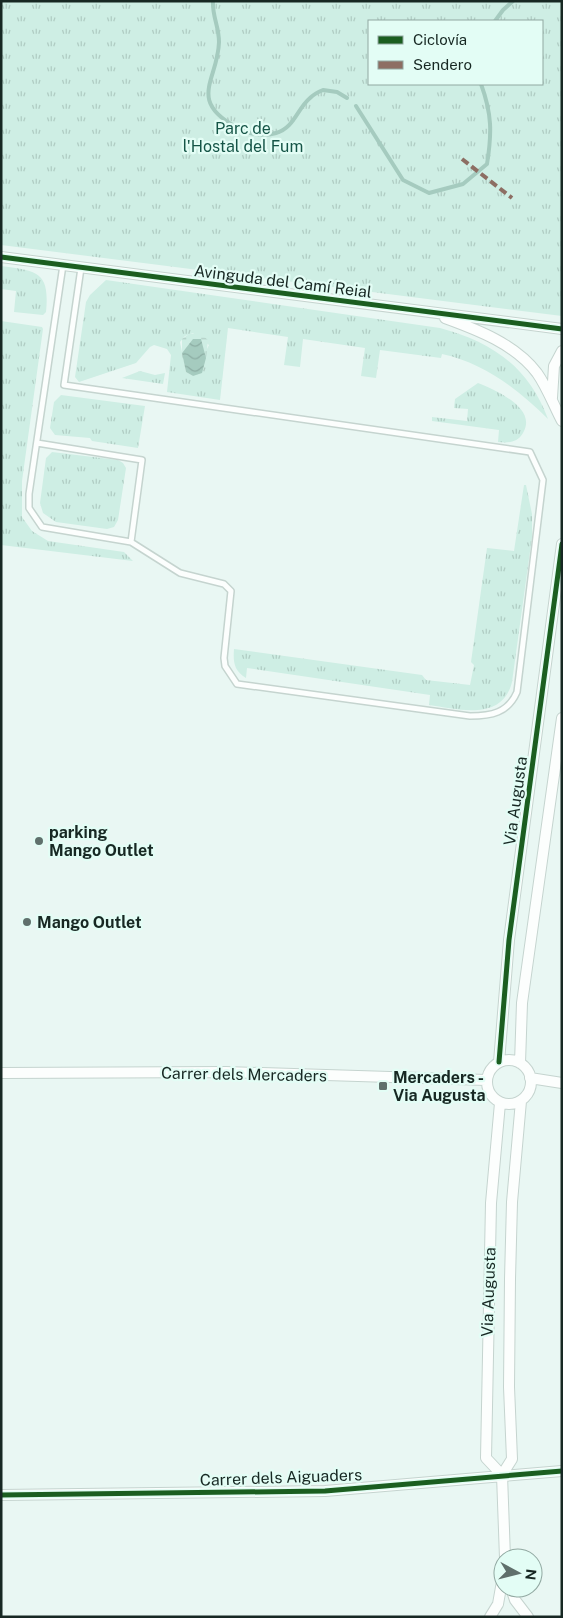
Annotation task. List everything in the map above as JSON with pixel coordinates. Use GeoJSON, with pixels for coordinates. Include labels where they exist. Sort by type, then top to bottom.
{"type":"FeatureCollection","features":[{"type":"Feature","properties":{"kind":"street","name":"Avinguda del Camí Reial"},"geometry":{"type":"LineString","coordinates":[[1,257],[562,329]]}},
{"type":"Feature","properties":{"kind":"street"},"geometry":{"type":"LineString","coordinates":[[427,312],[480,331],[508,347],[536,373],[557,403]]}},
{"type":"Feature","properties":{"kind":"street"},"geometry":{"type":"LineString","coordinates":[[562,351],[554,366],[557,403],[562,421]]}},
{"type":"Feature","properties":{"kind":"street","name":"Via Augusta"},"geometry":{"type":"LineString","coordinates":[[499,1062],[509,940],[562,544]]}},
{"type":"Feature","properties":{"kind":"street"},"geometry":{"type":"LineString","coordinates":[[520,1063],[522,1003],[562,718]]}},
{"type":"Feature","properties":{"kind":"street"},"geometry":{"type":"LineString","coordinates":[[513,1060],[520,1063],[528,1072],[530,1087],[520,1101],[508,1105],[500,1103],[489,1093],[486,1080],[489,1072],[499,1062],[513,1060]]}},
{"type":"Feature","properties":{"kind":"street","name":"Carrer dels Mercaders"},"geometry":{"type":"LineString","coordinates":[[1,1073],[226,1072],[486,1080]]}},
{"type":"Feature","properties":{"kind":"street"},"geometry":{"type":"LineString","coordinates":[[530,1078],[562,1083]]}},
{"type":"Feature","properties":{"kind":"street","name":"Via Augusta"},"geometry":{"type":"LineString","coordinates":[[505,1548],[502,1475],[512,1460],[509,1387],[510,1279],[512,1202],[520,1101]]}},
{"type":"Feature","properties":{"kind":"street","name":"Via Augusta"},"geometry":{"type":"LineString","coordinates":[[500,1103],[491,1203],[486,1458],[502,1475]]}},
{"type":"Feature","properties":{"kind":"street","name":"Carrer dels Aiguaders"},"geometry":{"type":"LineString","coordinates":[[1,1494],[325,1491],[562,1471]]}},
{"type":"Feature","properties":{"kind":"street"},"geometry":{"type":"LineString","coordinates":[[490,1617],[498,1604],[499,1598]]}},
{"type":"Feature","properties":{"kind":"street"},"geometry":{"type":"LineString","coordinates":[[514,1598],[528,1617]]}},
{"type":"Feature","properties":{"kind":"lane"},"geometry":{"type":"LineString","coordinates":[[64,265],[29,494],[29,508],[34,519],[42,527],[131,542],[180,573],[224,584],[231,591],[224,666],[237,684],[460,715],[487,716],[502,711],[513,702],[517,692],[542,480],[530,452],[64,385],[81,268]]}},
{"type":"Feature","properties":{"kind":"lane"},"geometry":{"type":"LineString","coordinates":[[36,443],[142,460],[131,542]]}},
{"type":"Feature","properties":{"kind":"green space","name":"Parc de l'Hostal del Fum"},"geometry":{"type":"Polygon","coordinates":[[[1,1],[562,1],[562,316],[1,245],[1,1]]]}},
{"type":"Feature","properties":{"kind":"green space"},"geometry":{"type":"Polygon","coordinates":[[[1,266],[32,272],[39,276],[46,288],[46,312],[43,315],[14,312],[16,291],[1,289],[1,266]]]}},
{"type":"Feature","properties":{"kind":"green space"},"geometry":{"type":"Polygon","coordinates":[[[106,280],[440,328],[476,341],[506,359],[530,385],[548,419],[525,397],[499,379],[457,358],[442,354],[441,358],[380,350],[376,378],[361,376],[365,348],[303,339],[300,367],[284,365],[288,337],[228,328],[220,400],[167,392],[171,355],[167,349],[154,345],[136,363],[79,382],[75,377],[86,302],[90,295],[106,280]],[[193,333],[185,336],[180,342],[186,372],[193,376],[209,345],[193,333]]]}},
{"type":"Feature","properties":{"kind":"green space"},"geometry":{"type":"Polygon","coordinates":[[[1,321],[42,327],[43,329],[22,481],[22,517],[32,531],[48,541],[124,552],[133,561],[1,545],[1,321]]]}},
{"type":"Feature","properties":{"kind":"green space"},"geometry":{"type":"Polygon","coordinates":[[[199,333],[208,340],[206,358],[202,348],[189,345],[182,353],[182,339],[189,334],[199,333]]]}},
{"type":"Feature","properties":{"kind":"green space"},"geometry":{"type":"Polygon","coordinates":[[[140,371],[155,375],[165,373],[163,384],[122,378],[140,371]]]}},
{"type":"Feature","properties":{"kind":"green space"},"geometry":{"type":"Polygon","coordinates":[[[478,383],[504,395],[520,408],[525,416],[526,424],[523,433],[518,439],[509,442],[498,442],[499,430],[432,421],[432,417],[467,421],[468,409],[454,408],[455,399],[478,383]]]}},
{"type":"Feature","properties":{"kind":"green space"},"geometry":{"type":"Polygon","coordinates":[[[61,395],[145,406],[138,448],[92,441],[90,438],[55,435],[50,428],[54,402],[61,395]]]}},
{"type":"Feature","properties":{"kind":"green space"},"geometry":{"type":"Polygon","coordinates":[[[52,452],[118,460],[123,463],[126,468],[118,520],[114,527],[107,529],[56,522],[43,513],[40,503],[46,458],[52,452]]]}},
{"type":"Feature","properties":{"kind":"green space"},"geometry":{"type":"Polygon","coordinates":[[[524,485],[526,485],[532,514],[532,537],[512,682],[507,695],[499,703],[489,708],[478,710],[453,709],[429,705],[430,695],[247,668],[246,678],[237,669],[234,662],[234,649],[422,675],[426,680],[470,685],[474,665],[471,662],[487,548],[514,551],[524,485]]]}},
{"type":"Feature","properties":{"kind":"water"},"geometry":{"type":"Polygon","coordinates":[[[193,339],[201,339],[206,358],[202,373],[193,376],[186,372],[182,353],[193,339]]]}},
{"type":"Feature","properties":{"kind":"waterway"},"geometry":{"type":"LineString","coordinates":[[213,1],[219,42],[209,89],[209,98],[213,108],[221,117],[245,131],[260,135],[271,134],[282,131],[287,127],[306,102],[323,90],[337,92],[347,98]]}},
{"type":"Feature","properties":{"kind":"waterway"},"geometry":{"type":"LineString","coordinates":[[496,20],[513,1]]}},
{"type":"Feature","properties":{"kind":"waterway"},"geometry":{"type":"LineString","coordinates":[[356,106],[403,180],[429,193],[463,184],[487,164],[490,124],[481,85]]}},
{"type":"Feature","properties":{"kind":"marked path"},"geometry":{"type":"LineString","coordinates":[[462,159],[512,198]]}},
{"type":"Feature","properties":{"kind":"cycle path"},"geometry":{"type":"LineString","coordinates":[[1,257],[562,329]]}},
{"type":"Feature","properties":{"kind":"cycle path"},"geometry":{"type":"LineString","coordinates":[[499,1062],[509,940],[562,544]]}},
{"type":"Feature","properties":{"kind":"cycle path"},"geometry":{"type":"LineString","coordinates":[[1,1495],[325,1491],[562,1471]]}},
{"type":"Feature","properties":{"kind":"place","name":"parking Mango Outlet"},"geometry":{"type":"Point","coordinates":[39,841]}},
{"type":"Feature","properties":{"kind":"place","name":"Mango Outlet"},"geometry":{"type":"Point","coordinates":[27,922]}},
{"type":"Feature","properties":{"kind":"place","name":"Mercaders - Via Augusta"},"geometry":{"type":"Point","coordinates":[383,1086]}}]}
